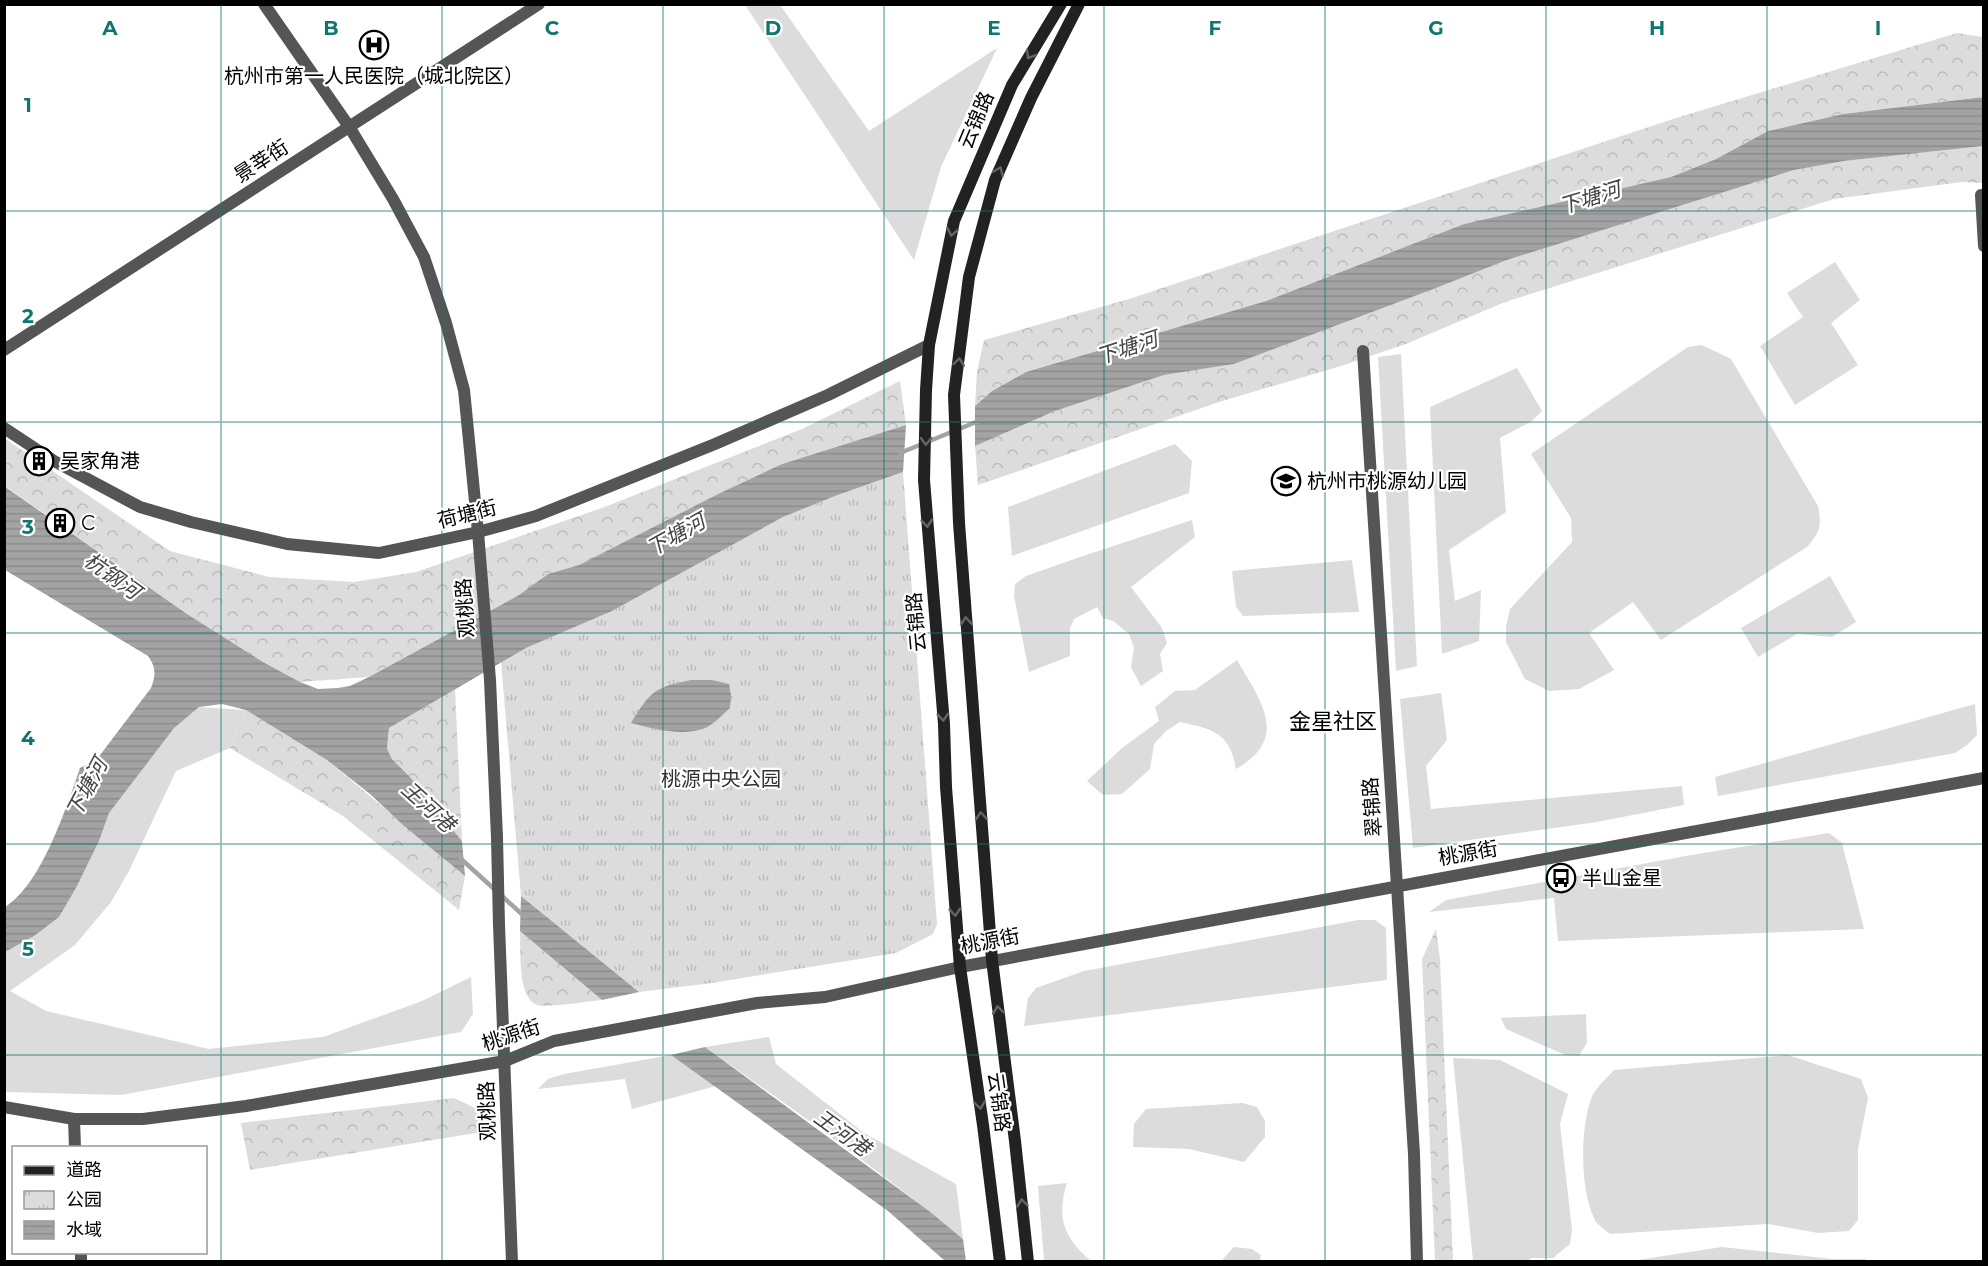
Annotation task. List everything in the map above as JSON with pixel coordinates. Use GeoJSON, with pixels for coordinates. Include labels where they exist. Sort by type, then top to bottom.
{"type":"FeatureCollection","features":[{"type":"Feature","properties":{"kind":"main road","name":"云锦路"},"geometry":{"type":"LineString","coordinates":[[1000,1262],[960,967],[946,787],[944,724],[924,480],[929,345],[954,221],[1012,85],[1061,4]]}},
{"type":"Feature","properties":{"kind":"main road","name":"云锦路"},"geometry":{"type":"LineString","coordinates":[[1028,1262],[1016,1142],[992,960],[960,535],[954,395],[969,277],[995,180],[1031,98],[1079,4]]}},
{"type":"Feature","properties":{"kind":"street","name":"观桃路"},"geometry":{"type":"LineString","coordinates":[[264,4],[350,128],[393,199],[424,257],[446,323],[464,390],[490,680],[512,1262]]}},
{"type":"Feature","properties":{"kind":"street","name":"景莘街"},"geometry":{"type":"LineString","coordinates":[[4,350],[539,4]]}},
{"type":"Feature","properties":{"kind":"street"},"geometry":{"type":"LineString","coordinates":[[1981,195],[1983,246]]}},
{"type":"Feature","properties":{"kind":"street","name":"荷塘街"},"geometry":{"type":"LineString","coordinates":[[4,428],[54,461],[140,507],[191,522],[287,543],[379,553],[478,532],[536,516],[715,444],[828,395],[929,345]]}},
{"type":"Feature","properties":{"kind":"street","name":"翠锦路"},"geometry":{"type":"LineString","coordinates":[[1363,351],[1414,1154],[1417,1262]]}},
{"type":"Feature","properties":{"kind":"street","name":"桃源街"},"geometry":{"type":"LineString","coordinates":[[4,1107],[74,1119],[143,1119],[214,1111],[505,1061],[554,1041],[757,1003],[825,997],[992,960],[1983,778]]}},
{"type":"Feature","properties":{"kind":"street"},"geometry":{"type":"LineString","coordinates":[[74,1119],[75,1146]]}},
{"type":"Feature","properties":{"kind":"green space"},"geometry":{"type":"Polygon","coordinates":[[[745,5],[780,5],[869,131],[997,48],[941,167],[914,260],[745,5]]]}},
{"type":"Feature","properties":{"kind":"green space"},"geometry":{"type":"Polygon","coordinates":[[[1957,33],[1983,37],[1983,97],[1843,114],[1768,131],[1716,159],[1671,177],[1464,224],[1266,301],[1026,372],[992,391],[975,406],[977,372],[984,340],[1129,299],[1676,118],[1957,33]]]}},
{"type":"Feature","properties":{"kind":"green space"},"geometry":{"type":"Polygon","coordinates":[[[1983,146],[1983,183],[1962,182],[1834,199],[1505,302],[1406,344],[1219,402],[978,485],[975,446],[1055,411],[1164,375],[1234,364],[1507,260],[1794,170],[1844,161],[1983,146]]]}},
{"type":"Feature","properties":{"kind":"green space"},"geometry":{"type":"Polygon","coordinates":[[[1835,262],[1860,300],[1831,323],[1858,365],[1795,405],[1760,346],[1803,317],[1787,293],[1835,262]]]}},
{"type":"Feature","properties":{"kind":"green space"},"geometry":{"type":"Polygon","coordinates":[[[1702,345],[1731,359],[1818,506],[1820,524],[1817,533],[1807,547],[1661,640],[1633,602],[1589,633],[1614,670],[1579,689],[1549,691],[1525,679],[1506,642],[1506,627],[1510,609],[1572,542],[1571,518],[1531,454],[1688,347],[1702,345]]]}},
{"type":"Feature","properties":{"kind":"green space"},"geometry":{"type":"Polygon","coordinates":[[[1401,354],[1417,666],[1396,671],[1378,357],[1401,354]]]}},
{"type":"Feature","properties":{"kind":"green space"},"geometry":{"type":"Polygon","coordinates":[[[1517,368],[1542,411],[1532,421],[1500,438],[1506,512],[1449,550],[1455,601],[1481,590],[1479,641],[1442,654],[1430,407],[1517,368]]]}},
{"type":"Feature","properties":{"kind":"green space"},"geometry":{"type":"Polygon","coordinates":[[[900,381],[906,425],[782,464],[720,493],[579,565],[548,574],[519,595],[369,677],[300,682],[263,662],[187,614],[5,486],[4,438],[170,551],[269,577],[354,582],[416,572],[602,508],[802,429],[900,381]]]}},
{"type":"Feature","properties":{"kind":"green space"},"geometry":{"type":"Polygon","coordinates":[[[1175,444],[1192,461],[1189,493],[1012,556],[1008,507],[1175,444]]]}},
{"type":"Feature","properties":{"kind":"green space","name":"桃源中央公园"},"geometry":{"type":"Polygon","coordinates":[[[903,472],[937,924],[933,934],[896,953],[712,983],[639,992],[521,896],[501,662],[526,648],[612,611],[783,517],[903,472]]]}},
{"type":"Feature","properties":{"kind":"green space"},"geometry":{"type":"Polygon","coordinates":[[[1192,520],[1195,537],[1131,587],[1162,628],[1167,643],[1160,654],[1163,671],[1141,686],[1131,667],[1134,648],[1129,634],[1113,621],[1103,618],[1097,607],[1074,619],[1070,628],[1070,656],[1029,672],[1014,596],[1015,584],[1026,576],[1192,520]]]}},
{"type":"Feature","properties":{"kind":"green space"},"geometry":{"type":"Polygon","coordinates":[[[1352,560],[1359,612],[1243,616],[1236,607],[1232,571],[1352,560]]]}},
{"type":"Feature","properties":{"kind":"green space"},"geometry":{"type":"Polygon","coordinates":[[[1830,576],[1856,622],[1832,637],[1797,634],[1758,657],[1741,628],[1830,576]]]}},
{"type":"Feature","properties":{"kind":"green space"},"geometry":{"type":"Polygon","coordinates":[[[1237,660],[1266,718],[1267,731],[1263,745],[1253,757],[1236,769],[1229,747],[1218,734],[1180,722],[1166,731],[1154,744],[1150,769],[1122,794],[1103,795],[1087,781],[1122,748],[1159,721],[1155,707],[1175,691],[1195,690],[1237,660]]]}},
{"type":"Feature","properties":{"kind":"green space"},"geometry":{"type":"Polygon","coordinates":[[[455,689],[462,841],[410,777],[392,759],[387,749],[389,728],[455,689]]]}},
{"type":"Feature","properties":{"kind":"green space"},"geometry":{"type":"Polygon","coordinates":[[[1441,693],[1447,740],[1426,766],[1431,809],[1682,786],[1684,805],[1597,822],[1413,848],[1400,699],[1441,693]]]}},
{"type":"Feature","properties":{"kind":"green space"},"geometry":{"type":"Polygon","coordinates":[[[1975,704],[1977,735],[1955,753],[1718,796],[1715,777],[1975,704]]]}},
{"type":"Feature","properties":{"kind":"green space"},"geometry":{"type":"Polygon","coordinates":[[[198,707],[246,710],[230,748],[176,771],[129,871],[111,902],[75,945],[10,991],[46,1011],[209,1049],[323,1037],[422,1001],[471,977],[473,1014],[461,1032],[121,1095],[5,1092],[5,952],[34,936],[77,886],[99,841],[109,813],[102,780],[198,707]]]}},
{"type":"Feature","properties":{"kind":"green space"},"geometry":{"type":"Polygon","coordinates":[[[246,710],[327,760],[465,876],[459,910],[343,816],[230,748],[246,710]]]}},
{"type":"Feature","properties":{"kind":"green space"},"geometry":{"type":"Polygon","coordinates":[[[1829,833],[1842,843],[1864,929],[1558,941],[1554,898],[1429,912],[1446,900],[1691,855],[1829,833]]]}},
{"type":"Feature","properties":{"kind":"green space"},"geometry":{"type":"Polygon","coordinates":[[[1358,920],[1375,920],[1386,928],[1387,980],[1024,1026],[1028,998],[1036,988],[1084,971],[1358,920]]]}},
{"type":"Feature","properties":{"kind":"green space"},"geometry":{"type":"Polygon","coordinates":[[[1436,929],[1440,960],[1453,1261],[1435,1261],[1422,959],[1436,929]]]}},
{"type":"Feature","properties":{"kind":"green space"},"geometry":{"type":"Polygon","coordinates":[[[520,931],[602,1000],[542,1006],[531,1000],[526,993],[521,972],[520,931]]]}},
{"type":"Feature","properties":{"kind":"green space"},"geometry":{"type":"Polygon","coordinates":[[[1586,1014],[1587,1043],[1579,1056],[1565,1055],[1506,1029],[1501,1018],[1586,1014]]]}},
{"type":"Feature","properties":{"kind":"green space"},"geometry":{"type":"Polygon","coordinates":[[[769,1037],[776,1064],[864,1133],[956,1184],[963,1239],[869,1165],[705,1047],[769,1037]]]}},
{"type":"Feature","properties":{"kind":"green space"},"geometry":{"type":"Polygon","coordinates":[[[671,1055],[716,1086],[632,1109],[625,1079],[538,1089],[548,1079],[564,1074],[671,1055]]]}},
{"type":"Feature","properties":{"kind":"green space"},"geometry":{"type":"Polygon","coordinates":[[[1788,1055],[1861,1079],[1868,1098],[1858,1149],[1858,1220],[1849,1231],[1818,1233],[1768,1224],[1610,1234],[1597,1223],[1589,1206],[1586,1191],[1583,1142],[1587,1112],[1593,1095],[1614,1070],[1788,1055]]]}},
{"type":"Feature","properties":{"kind":"green space"},"geometry":{"type":"Polygon","coordinates":[[[1453,1058],[1500,1060],[1568,1094],[1560,1124],[1572,1230],[1570,1244],[1553,1258],[1532,1258],[1525,1262],[1473,1261],[1453,1058]]]}},
{"type":"Feature","properties":{"kind":"green space"},"geometry":{"type":"Polygon","coordinates":[[[454,1098],[477,1109],[482,1132],[250,1170],[241,1123],[454,1098]]]}},
{"type":"Feature","properties":{"kind":"green space"},"geometry":{"type":"Polygon","coordinates":[[[1242,1103],[1257,1107],[1265,1121],[1265,1137],[1244,1162],[1189,1149],[1133,1147],[1134,1124],[1146,1109],[1242,1103]]]}},
{"type":"Feature","properties":{"kind":"green space"},"geometry":{"type":"Polygon","coordinates":[[[1067,1183],[1062,1207],[1065,1226],[1074,1244],[1091,1261],[1044,1261],[1038,1186],[1067,1183]]]}},
{"type":"Feature","properties":{"kind":"green space"},"geometry":{"type":"Polygon","coordinates":[[[1234,1247],[1252,1249],[1261,1255],[1260,1261],[1221,1261],[1234,1247]]]}},
{"type":"Feature","properties":{"kind":"green space"},"geometry":{"type":"Polygon","coordinates":[[[1722,1247],[1832,1259],[1866,1259],[1866,1261],[1631,1261],[1722,1247]]]}},
{"type":"Feature","properties":{"kind":"water"},"geometry":{"type":"Polygon","coordinates":[[[1983,97],[1983,146],[1844,161],[1794,170],[1507,260],[1234,364],[1164,375],[1055,411],[975,446],[975,406],[992,391],[1026,372],[1266,301],[1464,224],[1671,177],[1716,159],[1768,131],[1843,114],[1983,97]]]}},
{"type":"Feature","properties":{"kind":"water","name":"杭钢河"},"geometry":{"type":"Polygon","coordinates":[[[906,425],[903,472],[783,517],[612,611],[526,648],[389,728],[387,749],[392,759],[410,777],[462,841],[465,876],[327,760],[246,710],[222,704],[199,707],[174,728],[109,813],[99,841],[59,917],[34,936],[5,952],[5,907],[18,896],[41,863],[60,823],[80,768],[97,759],[151,688],[154,671],[148,656],[5,570],[4,486],[187,614],[263,662],[318,689],[338,688],[350,686],[369,677],[519,595],[548,574],[579,565],[782,464],[906,425]]]}},
{"type":"Feature","properties":{"kind":"water"},"geometry":{"type":"Polygon","coordinates":[[[691,680],[712,680],[729,684],[730,708],[710,725],[694,731],[667,731],[631,723],[654,692],[691,680]]]}},
{"type":"Feature","properties":{"kind":"water"},"geometry":{"type":"Polygon","coordinates":[[[521,896],[639,992],[602,1000],[520,931],[521,896]]]}},
{"type":"Feature","properties":{"kind":"water"},"geometry":{"type":"Polygon","coordinates":[[[705,1047],[929,1211],[963,1239],[966,1261],[945,1261],[888,1211],[671,1055],[705,1047]]]}},
{"type":"Feature","properties":{"kind":"waterway","name":"下塘河"},"geometry":{"type":"LineString","coordinates":[[900,453],[981,420]]}},
{"type":"Feature","properties":{"kind":"waterway","name":"王河港"},"geometry":{"type":"LineString","coordinates":[[460,858],[525,917]]}},
{"type":"Feature","properties":{"kind":"place","name":"杭州市第一人民医院（城北院区）"},"geometry":{"type":"Point","coordinates":[374,45]}},
{"type":"Feature","properties":{"kind":"place","name":"吴家角港"},"geometry":{"type":"Point","coordinates":[39,461]}},
{"type":"Feature","properties":{"kind":"place","name":"杭州市桃源幼儿园"},"geometry":{"type":"Point","coordinates":[1286,481]}},
{"type":"Feature","properties":{"kind":"place","name":"C"},"geometry":{"type":"Point","coordinates":[60,523]}},
{"type":"Feature","properties":{"kind":"place","name":"半山金星"},"geometry":{"type":"Point","coordinates":[1561,878]}},
{"type":"Feature","properties":{"kind":"district","name":"金星社区"},"geometry":{"type":"Point","coordinates":[1333,721]}}]}
